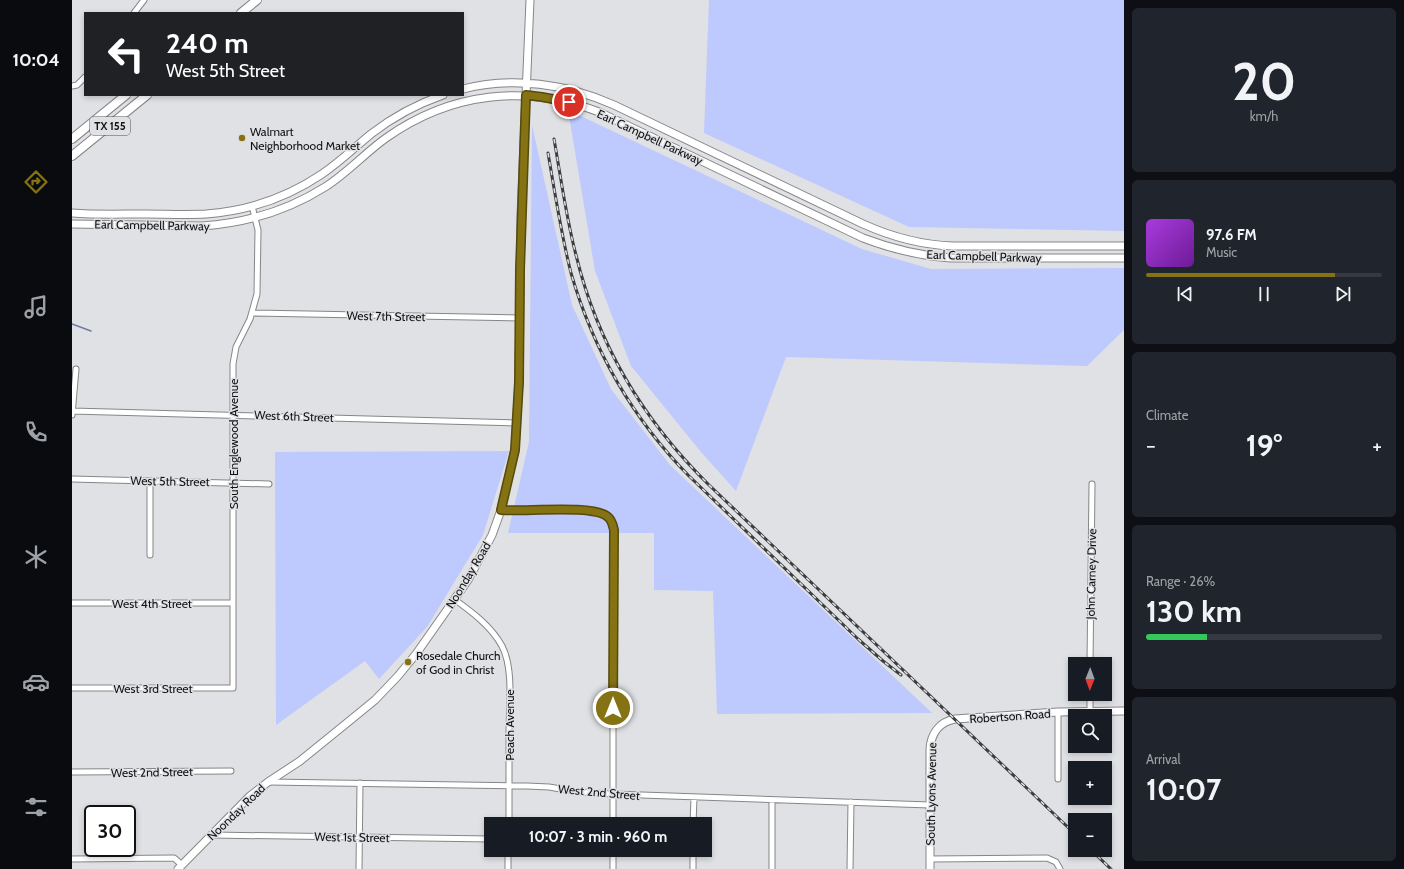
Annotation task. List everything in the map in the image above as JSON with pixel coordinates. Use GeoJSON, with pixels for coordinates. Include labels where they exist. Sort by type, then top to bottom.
{"type":"FeatureCollection","features":[{"type":"Feature","properties":{"kind":"main road"},"geometry":{"type":"LineString","coordinates":[[242,12],[257,0]]}},
{"type":"Feature","properties":{"kind":"main road","name":"Noonday Road"},"geometry":{"type":"LineString","coordinates":[[180,867],[239,806],[268,782],[300,761],[375,700],[398,676],[416,654],[454,600],[481,558],[501,510],[515,450],[519,382],[520,269],[530,0]]}},
{"type":"Feature","properties":{"kind":"main road","name":"Earl Campbell Parkway"},"geometry":{"type":"LineString","coordinates":[[464,89],[492,84],[526,83],[564,89],[604,101],[867,226],[905,239],[944,245],[1124,246]]}},
{"type":"Feature","properties":{"kind":"main road","name":"Earl Campbell Parkway"},"geometry":{"type":"LineString","coordinates":[[72,224],[193,227],[223,224],[256,218],[285,208],[317,192],[343,174],[379,143],[415,120],[447,106],[480,98],[526,95],[561,100],[599,112],[863,238],[904,251],[942,257],[1124,258]]}},
{"type":"Feature","properties":{"kind":"main road","name":"TX 155"},"geometry":{"type":"LineString","coordinates":[[72,139],[125,96]]}},
{"type":"Feature","properties":{"kind":"main road","name":"TX 155"},"geometry":{"type":"LineString","coordinates":[[72,156],[146,96]]}},
{"type":"Feature","properties":{"kind":"main road","name":"Earl Campbell Parkway"},"geometry":{"type":"LineString","coordinates":[[72,213],[193,214],[225,212],[252,206],[287,194],[312,181],[336,164],[371,134],[405,111],[441,96]]}},
{"type":"Feature","properties":{"kind":"main road"},"geometry":{"type":"LineString","coordinates":[[371,134],[379,143]]}},
{"type":"Feature","properties":{"kind":"main road"},"geometry":{"type":"LineString","coordinates":[[118,225],[119,214]]}},
{"type":"Feature","properties":{"kind":"main road"},"geometry":{"type":"LineString","coordinates":[[141,214],[142,225]]}},
{"type":"Feature","properties":{"kind":"main road"},"geometry":{"type":"LineString","coordinates":[[155,226],[156,214]]}},
{"type":"Feature","properties":{"kind":"main road"},"geometry":{"type":"LineString","coordinates":[[193,214],[193,227]]}},
{"type":"Feature","properties":{"kind":"main road"},"geometry":{"type":"LineString","coordinates":[[942,257],[944,245]]}},
{"type":"Feature","properties":{"kind":"main road","name":"Robertson Road"},"geometry":{"type":"LineString","coordinates":[[1112,711],[1124,711]]}},
{"type":"Feature","properties":{"kind":"main road","name":"Robertson Road"},"geometry":{"type":"LineString","coordinates":[[944,723],[955,719],[1068,712]]}},
{"type":"Feature","properties":{"kind":"main road","name":"South Lyons Avenue"},"geometry":{"type":"LineString","coordinates":[[930,869],[930,744],[935,732],[944,723]]}},
{"type":"Feature","properties":{"kind":"street"},"geometry":{"type":"LineString","coordinates":[[135,12],[144,0]]}},
{"type":"Feature","properties":{"kind":"street"},"geometry":{"type":"LineString","coordinates":[[72,86],[77,85],[84,78]]}},
{"type":"Feature","properties":{"kind":"street","name":"South Englewood Avenue"},"geometry":{"type":"LineString","coordinates":[[233,688],[233,364],[234,353],[252,313],[257,290],[258,235],[256,218],[252,206]]}},
{"type":"Feature","properties":{"kind":"street","name":"West 7th Street"},"geometry":{"type":"LineString","coordinates":[[252,313],[520,318]]}},
{"type":"Feature","properties":{"kind":"street"},"geometry":{"type":"LineString","coordinates":[[72,415],[76,369]]}},
{"type":"Feature","properties":{"kind":"street","name":"West 6th Street"},"geometry":{"type":"LineString","coordinates":[[72,411],[232,414],[516,423]]}},
{"type":"Feature","properties":{"kind":"street","name":"West 5th Street"},"geometry":{"type":"LineString","coordinates":[[72,479],[268,484]]}},
{"type":"Feature","properties":{"kind":"street"},"geometry":{"type":"LineString","coordinates":[[150,482],[150,555]]}},
{"type":"Feature","properties":{"kind":"street","name":"John Carney Drive"},"geometry":{"type":"LineString","coordinates":[[1090,657],[1092,484]]}},
{"type":"Feature","properties":{"kind":"street"},"geometry":{"type":"LineString","coordinates":[[501,510],[597,511],[608,516],[614,530],[613,817]]}},
{"type":"Feature","properties":{"kind":"street","name":"Peach Avenue"},"geometry":{"type":"LineString","coordinates":[[454,600],[479,618],[490,629],[503,647],[509,678],[509,817]]}},
{"type":"Feature","properties":{"kind":"street","name":"West 4th Street"},"geometry":{"type":"LineString","coordinates":[[72,603],[232,603]]}},
{"type":"Feature","properties":{"kind":"street","name":"West 3rd Street"},"geometry":{"type":"LineString","coordinates":[[72,688],[233,688]]}},
{"type":"Feature","properties":{"kind":"street"},"geometry":{"type":"LineString","coordinates":[[1058,712],[1058,780]]}},
{"type":"Feature","properties":{"kind":"street","name":"West 2nd Street"},"geometry":{"type":"LineString","coordinates":[[72,772],[231,771]]}},
{"type":"Feature","properties":{"kind":"street","name":"West 2nd Street"},"geometry":{"type":"LineString","coordinates":[[268,782],[542,787],[578,792],[694,798],[930,805]]}},
{"type":"Feature","properties":{"kind":"street"},"geometry":{"type":"LineString","coordinates":[[359,869],[360,783]]}},
{"type":"Feature","properties":{"kind":"street"},"geometry":{"type":"LineString","coordinates":[[693,817],[694,798]]}},
{"type":"Feature","properties":{"kind":"street"},"geometry":{"type":"LineString","coordinates":[[772,801],[772,869]]}},
{"type":"Feature","properties":{"kind":"street"},"geometry":{"type":"LineString","coordinates":[[850,869],[851,802]]}},
{"type":"Feature","properties":{"kind":"street","name":"West 1st Street"},"geometry":{"type":"LineString","coordinates":[[212,835],[484,839]]}},
{"type":"Feature","properties":{"kind":"street"},"geometry":{"type":"LineString","coordinates":[[508,857],[508,869]]}},
{"type":"Feature","properties":{"kind":"street"},"geometry":{"type":"LineString","coordinates":[[613,857],[613,869]]}},
{"type":"Feature","properties":{"kind":"street"},"geometry":{"type":"LineString","coordinates":[[693,857],[693,869]]}},
{"type":"Feature","properties":{"kind":"street"},"geometry":{"type":"LineString","coordinates":[[72,859],[174,858],[180,867]]}},
{"type":"Feature","properties":{"kind":"street"},"geometry":{"type":"LineString","coordinates":[[930,859],[1047,858],[1056,862],[1059,868]]}},
{"type":"Feature","properties":{"kind":"shaded area"},"geometry":{"type":"Polygon","coordinates":[[[709,0],[1124,0],[1124,231],[909,227],[704,133],[709,0]]]}},
{"type":"Feature","properties":{"kind":"shaded area"},"geometry":{"type":"Polygon","coordinates":[[[568,110],[862,249],[931,269],[1124,268],[1124,330],[1087,366],[786,357],[736,491],[701,452],[631,366],[595,271],[568,110]]]}},
{"type":"Feature","properties":{"kind":"shaded area"},"geometry":{"type":"Polygon","coordinates":[[[532,125],[572,305],[611,389],[670,465],[932,713],[717,714],[713,591],[654,590],[654,533],[508,533],[529,442],[532,125]]]}},
{"type":"Feature","properties":{"kind":"shaded area"},"geometry":{"type":"Polygon","coordinates":[[[509,451],[483,535],[427,627],[379,679],[365,661],[276,725],[275,452],[509,451]]]}},
{"type":"Feature","properties":{"kind":"waterway"},"geometry":{"type":"LineString","coordinates":[[72,324],[91,331]]}},
{"type":"Feature","properties":{"kind":"railway"},"geometry":{"type":"LineString","coordinates":[[554,139],[572,241],[585,288],[610,351],[626,380],[663,434],[709,485],[1068,827]]}},
{"type":"Feature","properties":{"kind":"railway"},"geometry":{"type":"LineString","coordinates":[[548,153],[564,243],[571,273],[580,301],[603,356],[633,407],[650,431],[689,476],[858,639],[901,675]]}},
{"type":"Feature","properties":{"kind":"railway"},"geometry":{"type":"LineString","coordinates":[[1098,857],[1111,869]]}},
{"type":"Feature","properties":{"kind":"place","name":"Walmart Neighborhood Market"},"geometry":{"type":"Point","coordinates":[242,138]}},
{"type":"Feature","properties":{"kind":"place","name":"Rosedale Church of God in Christ"},"geometry":{"type":"Point","coordinates":[408,662]}},
{"type":"Feature","properties":{"kind":"route"},"geometry":{"type":"LineString","coordinates":[[569,102],[526,95],[520,269],[519,382],[515,450],[501,510],[582,510],[597,511],[608,516],[614,530],[612,669],[613,708]]}}]}
